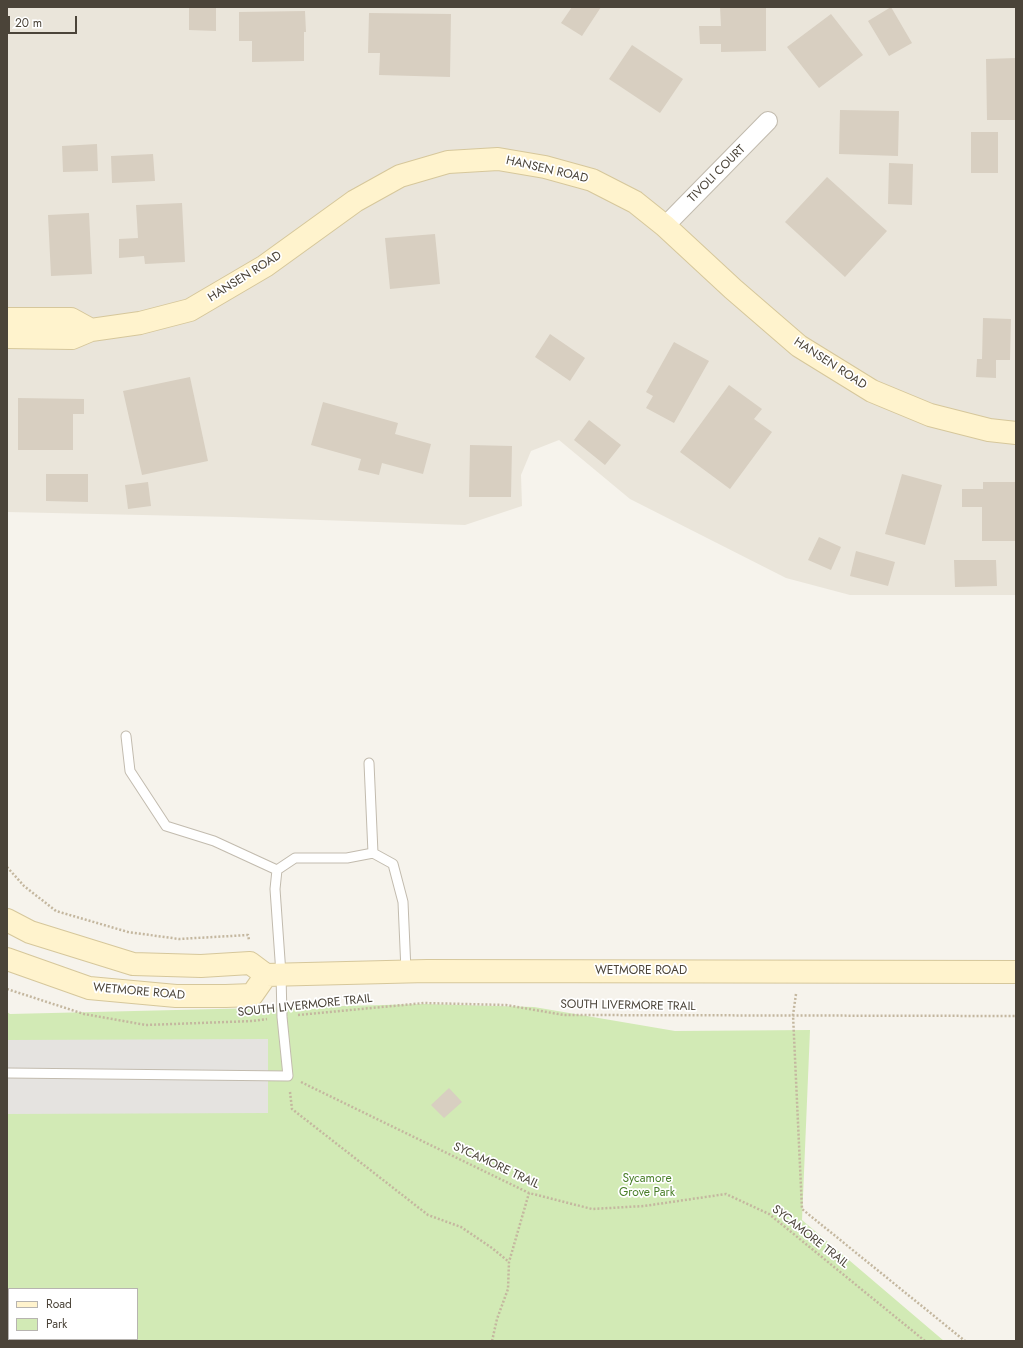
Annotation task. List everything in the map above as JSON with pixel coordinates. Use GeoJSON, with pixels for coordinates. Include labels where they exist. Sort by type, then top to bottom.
{"type":"FeatureCollection","features":[{"type":"Feature","properties":{"kind":"street","name":"TIVOLI COURT"},"geometry":{"type":"LineString","coordinates":[[665,226],[768,122]]}},
{"type":"Feature","properties":{"kind":"street","name":"HANSEN ROAD"},"geometry":{"type":"LineString","coordinates":[[7,337],[72,338],[91,330],[140,324],[190,310],[264,266],[355,201],[400,176],[448,162],[498,159],[545,168],[592,180],[636,202],[665,226],[733,289],[798,346],[872,391],[930,415],[989,430],[1016,433]]}},
{"type":"Feature","properties":{"kind":"street"},"geometry":{"type":"LineString","coordinates":[[7,318],[71,319],[91,330]]}},
{"type":"Feature","properties":{"kind":"street"},"geometry":{"type":"LineString","coordinates":[[7,920],[30,932],[134,964],[201,966],[250,963],[274,974]]}},
{"type":"Feature","properties":{"kind":"street","name":"WETMORE ROAD"},"geometry":{"type":"LineString","coordinates":[[7,959],[89,988],[176,996],[252,995],[274,974],[406,971],[1016,972]]}},
{"type":"Feature","properties":{"kind":"lane"},"geometry":{"type":"LineString","coordinates":[[126,736],[130,771],[166,826],[214,841],[277,870]]}},
{"type":"Feature","properties":{"kind":"lane"},"geometry":{"type":"LineString","coordinates":[[369,763],[373,853]]}},
{"type":"Feature","properties":{"kind":"lane"},"geometry":{"type":"LineString","coordinates":[[277,870],[295,858],[346,858],[373,853],[393,864],[403,902],[406,971]]}},
{"type":"Feature","properties":{"kind":"lane"},"geometry":{"type":"LineString","coordinates":[[7,1073],[288,1076],[282,1016],[274,974],[275,889],[277,870]]}},
{"type":"Feature","properties":{"kind":"path"},"geometry":{"type":"LineString","coordinates":[[7,867],[24,886],[56,912],[128,932],[179,939],[248,935],[249,942]]}},
{"type":"Feature","properties":{"kind":"path"},"geometry":{"type":"LineString","coordinates":[[799,971],[793,1015],[802,1209],[965,1341]]}},
{"type":"Feature","properties":{"kind":"path","name":"SOUTH LIVERMORE TRAIL"},"geometry":{"type":"LineString","coordinates":[[7,989],[84,1014],[146,1025],[253,1022],[282,1016],[424,1003],[506,1005],[564,1015],[1016,1016]]}},
{"type":"Feature","properties":{"kind":"path"},"geometry":{"type":"LineString","coordinates":[[288,1076],[292,1109],[428,1215],[461,1227],[492,1248],[509,1262]]}},
{"type":"Feature","properties":{"kind":"path","name":"SYCAMORE TRAIL"},"geometry":{"type":"LineString","coordinates":[[288,1076],[529,1193],[592,1209],[644,1206],[726,1194],[769,1214],[925,1341]]}},
{"type":"Feature","properties":{"kind":"path"},"geometry":{"type":"LineString","coordinates":[[492,1341],[497,1319],[508,1289],[509,1262],[529,1193]]}},
{"type":"Feature","properties":{"kind":"shaded area"},"geometry":{"type":"Polygon","coordinates":[[[7,7],[1016,7],[1016,595],[850,595],[786,578],[630,499],[559,440],[531,451],[521,475],[522,506],[465,525],[233,517],[7,512],[7,7]]]}},
{"type":"Feature","properties":{"kind":"shaded area"},"geometry":{"type":"Polygon","coordinates":[[[268,1039],[268,1113],[7,1114],[7,1040],[268,1039]]]}},
{"type":"Feature","properties":{"kind":"green space","name":"Sycamore Grove Park"},"geometry":{"type":"Polygon","coordinates":[[[425,1004],[534,1007],[675,1031],[810,1030],[802,1220],[944,1341],[7,1341],[7,1012],[10,1014],[425,1004]]]}},
{"type":"Feature","properties":{"kind":"building"},"geometry":{"type":"Polygon","coordinates":[[[189,7],[216,7],[216,31],[189,30],[189,7]]]}},
{"type":"Feature","properties":{"kind":"building"},"geometry":{"type":"Polygon","coordinates":[[[572,7],[601,7],[582,36],[561,23],[572,7]]]}},
{"type":"Feature","properties":{"kind":"building"},"geometry":{"type":"Polygon","coordinates":[[[720,7],[766,7],[766,51],[721,52],[721,44],[700,44],[699,26],[721,26],[720,7]]]}},
{"type":"Feature","properties":{"kind":"building"},"geometry":{"type":"Polygon","coordinates":[[[891,7],[912,43],[889,56],[868,21],[891,7]]]}},
{"type":"Feature","properties":{"kind":"building"},"geometry":{"type":"Polygon","coordinates":[[[305,11],[306,32],[304,32],[304,61],[252,62],[252,41],[239,41],[239,12],[305,11]]]}},
{"type":"Feature","properties":{"kind":"building"},"geometry":{"type":"Polygon","coordinates":[[[369,13],[451,14],[450,77],[379,75],[380,53],[368,53],[369,13]]]}},
{"type":"Feature","properties":{"kind":"building"},"geometry":{"type":"Polygon","coordinates":[[[831,14],[863,55],[819,88],[787,47],[831,14]]]}},
{"type":"Feature","properties":{"kind":"building"},"geometry":{"type":"Polygon","coordinates":[[[632,45],[683,79],[660,113],[609,79],[632,45]]]}},
{"type":"Feature","properties":{"kind":"building"},"geometry":{"type":"Polygon","coordinates":[[[1016,58],[1016,120],[987,120],[986,59],[1016,58]]]}},
{"type":"Feature","properties":{"kind":"building"},"geometry":{"type":"Polygon","coordinates":[[[840,110],[899,111],[898,156],[839,154],[840,110]]]}},
{"type":"Feature","properties":{"kind":"building"},"geometry":{"type":"Polygon","coordinates":[[[971,132],[998,132],[998,173],[971,173],[971,132]]]}},
{"type":"Feature","properties":{"kind":"building"},"geometry":{"type":"Polygon","coordinates":[[[97,144],[98,171],[63,172],[62,146],[97,144]]]}},
{"type":"Feature","properties":{"kind":"building"},"geometry":{"type":"Polygon","coordinates":[[[153,154],[155,181],[112,183],[111,156],[153,154]]]}},
{"type":"Feature","properties":{"kind":"building"},"geometry":{"type":"Polygon","coordinates":[[[889,163],[913,164],[912,205],[888,204],[889,163]]]}},
{"type":"Feature","properties":{"kind":"building"},"geometry":{"type":"Polygon","coordinates":[[[827,177],[887,231],[845,277],[785,222],[827,177]]]}},
{"type":"Feature","properties":{"kind":"building"},"geometry":{"type":"Polygon","coordinates":[[[182,203],[185,262],[145,264],[144,256],[119,258],[119,239],[138,238],[136,205],[182,203]]]}},
{"type":"Feature","properties":{"kind":"building"},"geometry":{"type":"Polygon","coordinates":[[[89,213],[92,274],[51,276],[48,215],[89,213]]]}},
{"type":"Feature","properties":{"kind":"building"},"geometry":{"type":"Polygon","coordinates":[[[435,234],[440,284],[390,289],[385,238],[435,234]]]}},
{"type":"Feature","properties":{"kind":"building"},"geometry":{"type":"Polygon","coordinates":[[[983,318],[1011,319],[1010,360],[996,360],[996,378],[976,377],[977,359],[982,359],[983,318]]]}},
{"type":"Feature","properties":{"kind":"building"},"geometry":{"type":"Polygon","coordinates":[[[550,334],[585,358],[570,381],[535,357],[550,334]]]}},
{"type":"Feature","properties":{"kind":"building"},"geometry":{"type":"Polygon","coordinates":[[[674,342],[709,361],[674,423],[646,408],[653,396],[646,392],[674,342]]]}},
{"type":"Feature","properties":{"kind":"building"},"geometry":{"type":"Polygon","coordinates":[[[190,377],[208,461],[142,475],[123,391],[190,377]]]}},
{"type":"Feature","properties":{"kind":"building"},"geometry":{"type":"Polygon","coordinates":[[[729,385],[762,409],[754,419],[772,432],[730,489],[680,452],[729,385]]]}},
{"type":"Feature","properties":{"kind":"building"},"geometry":{"type":"Polygon","coordinates":[[[18,398],[84,399],[84,414],[73,414],[73,450],[18,450],[18,398]]]}},
{"type":"Feature","properties":{"kind":"building"},"geometry":{"type":"Polygon","coordinates":[[[323,402],[398,423],[395,434],[431,444],[423,474],[382,463],[379,475],[358,470],[361,459],[311,445],[323,402]]]}},
{"type":"Feature","properties":{"kind":"building"},"geometry":{"type":"Polygon","coordinates":[[[589,420],[621,445],[605,465],[574,440],[589,420]]]}},
{"type":"Feature","properties":{"kind":"building"},"geometry":{"type":"Polygon","coordinates":[[[470,445],[512,446],[511,497],[469,497],[470,445]]]}},
{"type":"Feature","properties":{"kind":"building"},"geometry":{"type":"Polygon","coordinates":[[[46,474],[88,474],[88,502],[46,501],[46,474]]]}},
{"type":"Feature","properties":{"kind":"building"},"geometry":{"type":"Polygon","coordinates":[[[902,474],[942,485],[925,545],[885,534],[902,474]]]}},
{"type":"Feature","properties":{"kind":"building"},"geometry":{"type":"Polygon","coordinates":[[[148,482],[151,506],[128,509],[125,485],[148,482]]]}},
{"type":"Feature","properties":{"kind":"building"},"geometry":{"type":"Polygon","coordinates":[[[983,482],[1016,482],[1016,541],[982,541],[982,507],[962,507],[962,489],[983,489],[983,482]]]}},
{"type":"Feature","properties":{"kind":"building"},"geometry":{"type":"Polygon","coordinates":[[[819,537],[841,547],[831,570],[808,560],[819,537]]]}},
{"type":"Feature","properties":{"kind":"building"},"geometry":{"type":"Polygon","coordinates":[[[856,551],[895,562],[888,586],[850,576],[856,551]]]}},
{"type":"Feature","properties":{"kind":"building"},"geometry":{"type":"Polygon","coordinates":[[[954,560],[996,560],[997,586],[955,587],[954,560]]]}},
{"type":"Feature","properties":{"kind":"building"},"geometry":{"type":"Polygon","coordinates":[[[449,1088],[462,1102],[444,1118],[431,1105],[449,1088]]]}}]}
